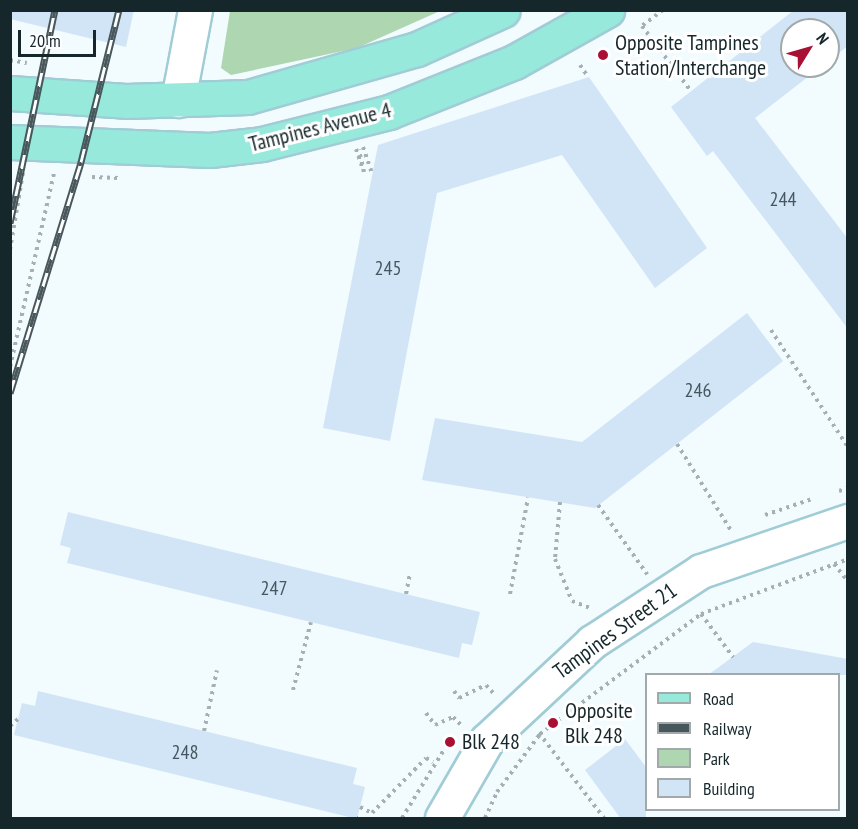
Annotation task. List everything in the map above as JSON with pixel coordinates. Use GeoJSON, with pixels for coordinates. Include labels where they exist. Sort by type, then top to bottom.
{"type":"FeatureCollection","features":[{"type":"Feature","properties":{"kind":"main road","name":"Tampines Avenue 4"},"geometry":{"type":"LineString","coordinates":[[10,93],[178,100],[249,97],[335,76],[417,49],[503,10]]}},
{"type":"Feature","properties":{"kind":"main road","name":"Tampines Avenue 4"},"geometry":{"type":"LineString","coordinates":[[10,142],[210,150],[262,144],[389,112],[514,62],[608,10]]}},
{"type":"Feature","properties":{"kind":"street"},"geometry":{"type":"LineString","coordinates":[[178,100],[195,10]]}},
{"type":"Feature","properties":{"kind":"street","name":"Tampines Street 21"},"geometry":{"type":"LineString","coordinates":[[442,819],[504,702],[665,592],[745,552],[848,521]]}},
{"type":"Feature","properties":{"kind":"path"},"geometry":{"type":"LineString","coordinates":[[663,10],[642,26],[691,91]]}},
{"type":"Feature","properties":{"kind":"path"},"geometry":{"type":"LineString","coordinates":[[580,65],[588,77]]}},
{"type":"Feature","properties":{"kind":"path"},"geometry":{"type":"LineString","coordinates":[[355,146],[361,172],[363,147],[372,173]]}},
{"type":"Feature","properties":{"kind":"path"},"geometry":{"type":"LineString","coordinates":[[10,250],[23,172]]}},
{"type":"Feature","properties":{"kind":"path"},"geometry":{"type":"LineString","coordinates":[[10,367],[54,174]]}},
{"type":"Feature","properties":{"kind":"path"},"geometry":{"type":"LineString","coordinates":[[771,330],[847,445]]}},
{"type":"Feature","properties":{"kind":"path"},"geometry":{"type":"LineString","coordinates":[[677,444],[768,588]]}},
{"type":"Feature","properties":{"kind":"path"},"geometry":{"type":"LineString","coordinates":[[510,594],[528,498]]}},
{"type":"Feature","properties":{"kind":"path"},"geometry":{"type":"LineString","coordinates":[[560,502],[555,559],[572,601],[596,606]]}},
{"type":"Feature","properties":{"kind":"path"},"geometry":{"type":"LineString","coordinates":[[598,505],[647,575]]}},
{"type":"Feature","properties":{"kind":"path"},"geometry":{"type":"LineString","coordinates":[[485,819],[497,792],[540,734],[701,614],[848,559]]}},
{"type":"Feature","properties":{"kind":"path"},"geometry":{"type":"LineString","coordinates":[[833,564],[848,581]]}},
{"type":"Feature","properties":{"kind":"path"},"geometry":{"type":"LineString","coordinates":[[406,594],[410,573]]}},
{"type":"Feature","properties":{"kind":"path"},"geometry":{"type":"LineString","coordinates":[[701,614],[733,657]]}},
{"type":"Feature","properties":{"kind":"path"},"geometry":{"type":"LineString","coordinates":[[293,690],[311,622]]}},
{"type":"Feature","properties":{"kind":"path"},"geometry":{"type":"LineString","coordinates":[[204,731],[217,670]]}},
{"type":"Feature","properties":{"kind":"path"},"geometry":{"type":"LineString","coordinates":[[454,691],[459,698],[486,685],[540,734],[604,819]]}},
{"type":"Feature","properties":{"kind":"path"},"geometry":{"type":"LineString","coordinates":[[426,713],[435,724],[453,717],[462,726]]}},
{"type":"Feature","properties":{"kind":"path"},"geometry":{"type":"LineString","coordinates":[[10,726],[18,719]]}},
{"type":"Feature","properties":{"kind":"path"},"geometry":{"type":"LineString","coordinates":[[360,807],[372,813],[426,758],[433,762]]}},
{"type":"Feature","properties":{"kind":"green space"},"geometry":{"type":"Polygon","coordinates":[[[230,10],[440,11],[357,48],[231,75],[221,68],[230,10]]]}},
{"type":"Feature","properties":{"kind":"building"},"geometry":{"type":"Polygon","coordinates":[[[10,10],[134,10],[126,47],[10,19],[10,10]]]}},
{"type":"Feature","properties":{"kind":"building"},"geometry":{"type":"Polygon","coordinates":[[[794,10],[848,10],[848,46],[840,52],[840,18],[784,18],[794,10]]]}},
{"type":"Feature","properties":{"kind":"building"},"geometry":{"type":"Polygon","coordinates":[[[780,21],[780,78],[807,78],[755,118],[848,239],[848,329],[713,151],[707,156],[671,107],[780,21]]]}},
{"type":"Feature","properties":{"kind":"building"},"geometry":{"type":"Polygon","coordinates":[[[589,77],[707,248],[655,288],[562,155],[437,193],[390,441],[323,428],[378,145],[589,77]]]}},
{"type":"Feature","properties":{"kind":"building"},"geometry":{"type":"Polygon","coordinates":[[[747,313],[783,361],[595,508],[422,480],[435,418],[582,442],[747,313]]]}},
{"type":"Feature","properties":{"kind":"building"},"geometry":{"type":"Polygon","coordinates":[[[68,512],[480,612],[472,645],[462,643],[459,658],[67,563],[71,548],[60,545],[68,512]]]}},
{"type":"Feature","properties":{"kind":"building"},"geometry":{"type":"Polygon","coordinates":[[[753,642],[848,659],[848,675],[840,675],[840,673],[711,673],[753,642]]]}},
{"type":"Feature","properties":{"kind":"building"},"geometry":{"type":"Polygon","coordinates":[[[38,691],[357,768],[353,784],[365,787],[357,819],[14,735],[22,703],[35,706],[38,691]]]}},
{"type":"Feature","properties":{"kind":"building"},"geometry":{"type":"Polygon","coordinates":[[[625,739],[645,766],[646,819],[621,819],[585,770],[625,739]]]}},
{"type":"Feature","properties":{"kind":"railway"},"geometry":{"type":"LineString","coordinates":[[10,223],[55,10]]}},
{"type":"Feature","properties":{"kind":"railway"},"geometry":{"type":"LineString","coordinates":[[10,393],[81,162],[119,10]]}},
{"type":"Feature","properties":{"kind":"place","name":"Opposite Tampines Station/Interchange"},"geometry":{"type":"Point","coordinates":[603,55]}},
{"type":"Feature","properties":{"kind":"place","name":"Opposite Blk 248"},"geometry":{"type":"Point","coordinates":[553,723]}},
{"type":"Feature","properties":{"kind":"place","name":"Blk 248"},"geometry":{"type":"Point","coordinates":[450,742]}}]}
